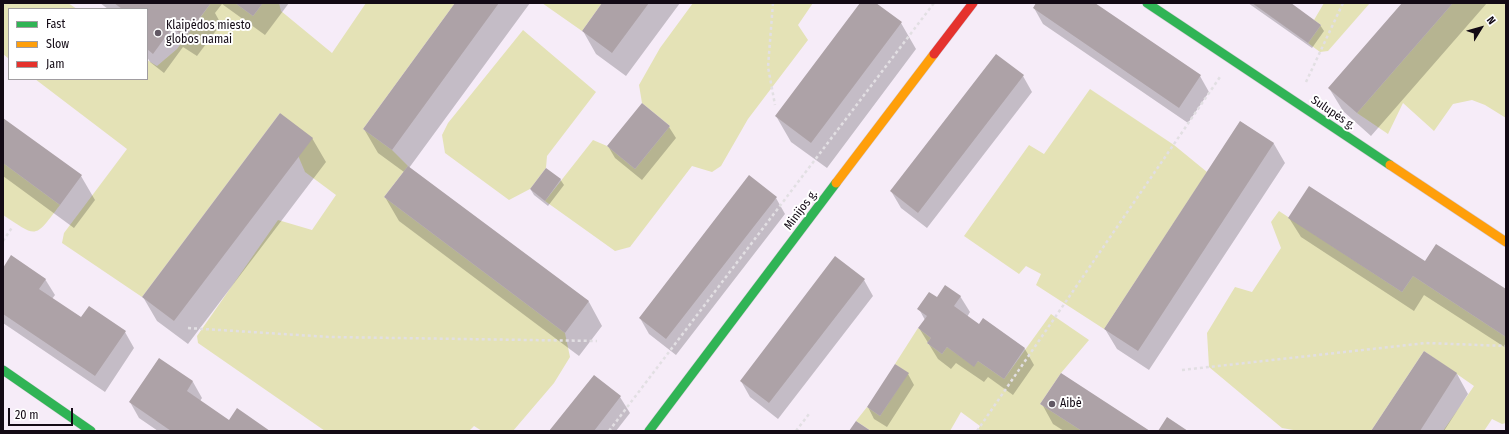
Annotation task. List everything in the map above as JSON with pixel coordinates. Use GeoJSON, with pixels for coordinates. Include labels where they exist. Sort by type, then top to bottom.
{"type":"FeatureCollection","features":[{"type":"Feature","properties":{"kind":"street","name":"Minijos g."},"geometry":{"type":"LineString","coordinates":[[649,431],[973,3]]}},
{"type":"Feature","properties":{"kind":"street","name":"Sulupės g."},"geometry":{"type":"LineString","coordinates":[[1147,3],[1506,242]]}},
{"type":"Feature","properties":{"kind":"street"},"geometry":{"type":"LineString","coordinates":[[3,370],[91,431]]}},
{"type":"Feature","properties":{"kind":"path"},"geometry":{"type":"LineString","coordinates":[[773,3],[768,67],[775,105]]}},
{"type":"Feature","properties":{"kind":"path"},"geometry":{"type":"LineString","coordinates":[[609,431],[934,3]]}},
{"type":"Feature","properties":{"kind":"path"},"geometry":{"type":"LineString","coordinates":[[1297,103],[1343,3]]}},
{"type":"Feature","properties":{"kind":"path"},"geometry":{"type":"LineString","coordinates":[[977,431],[1232,60]]}},
{"type":"Feature","properties":{"kind":"path"},"geometry":{"type":"LineString","coordinates":[[3,241],[13,226]]}},
{"type":"Feature","properties":{"kind":"path"},"geometry":{"type":"LineString","coordinates":[[188,328],[330,337],[597,341]]}},
{"type":"Feature","properties":{"kind":"path"},"geometry":{"type":"LineString","coordinates":[[1182,370],[1426,342],[1506,346]]}},
{"type":"Feature","properties":{"kind":"path"},"geometry":{"type":"LineString","coordinates":[[796,431],[809,414]]}},
{"type":"Feature","properties":{"kind":"shaded area"},"geometry":{"type":"Polygon","coordinates":[[[5,3],[68,3],[76,8],[8,8],[8,58],[3,54],[3,6],[5,3]]]}},
{"type":"Feature","properties":{"kind":"shaded area"},"geometry":{"type":"Polygon","coordinates":[[[211,3],[235,3],[253,16],[263,3],[279,3],[281,11],[332,53],[366,3],[455,3],[363,129],[392,150],[408,166],[384,197],[565,333],[570,357],[554,383],[513,431],[482,431],[474,426],[469,431],[325,431],[198,343],[197,336],[278,220],[312,230],[336,195],[305,172],[280,113],[142,297],[62,243],[64,233],[127,149],[36,80],[148,80],[148,61],[157,66],[177,49],[211,3]]]}},
{"type":"Feature","properties":{"kind":"shaded area"},"geometry":{"type":"Polygon","coordinates":[[[542,3],[602,3],[582,31],[542,3]]]}},
{"type":"Feature","properties":{"kind":"shaded area"},"geometry":{"type":"Polygon","coordinates":[[[693,3],[813,3],[798,25],[808,40],[748,119],[721,166],[712,172],[692,166],[630,247],[615,251],[545,201],[593,140],[607,146],[635,169],[670,126],[642,103],[639,85],[660,48],[693,3]]]}},
{"type":"Feature","properties":{"kind":"shaded area"},"geometry":{"type":"Polygon","coordinates":[[[1324,3],[1370,3],[1328,51],[1320,52],[1308,43],[1321,25],[1314,20],[1324,3]]]}},
{"type":"Feature","properties":{"kind":"shaded area"},"geometry":{"type":"Polygon","coordinates":[[[1453,3],[1506,3],[1506,118],[1485,105],[1472,100],[1453,104],[1434,131],[1403,103],[1388,134],[1357,113],[1453,3]]]}},
{"type":"Feature","properties":{"kind":"shaded area"},"geometry":{"type":"Polygon","coordinates":[[[523,30],[596,92],[547,156],[546,168],[530,189],[509,200],[445,153],[442,135],[448,123],[523,30]]]}},
{"type":"Feature","properties":{"kind":"shaded area"},"geometry":{"type":"Polygon","coordinates":[[[1090,89],[1174,145],[1207,172],[1104,329],[1036,285],[1041,274],[1026,266],[1019,274],[964,236],[1029,145],[1044,154],[1090,89]]]}},
{"type":"Feature","properties":{"kind":"shaded area"},"geometry":{"type":"Polygon","coordinates":[[[3,163],[60,205],[40,229],[30,231],[3,215],[3,163]]]}},
{"type":"Feature","properties":{"kind":"shaded area"},"geometry":{"type":"Polygon","coordinates":[[[1279,211],[1402,292],[1413,276],[1506,337],[1506,423],[1502,424],[1492,419],[1484,431],[1443,431],[1474,386],[1424,351],[1371,431],[1299,431],[1282,428],[1209,367],[1207,333],[1235,287],[1252,292],[1281,248],[1271,222],[1279,211]]]}},
{"type":"Feature","properties":{"kind":"shaded area"},"geometry":{"type":"Polygon","coordinates":[[[1051,314],[1089,340],[1061,373],[1040,404],[1082,431],[977,431],[980,426],[961,412],[950,431],[871,431],[856,421],[867,407],[880,416],[908,373],[895,364],[918,328],[931,338],[927,343],[942,354],[947,347],[974,366],[978,361],[1004,379],[1051,314]]]}},
{"type":"Feature","properties":{"kind":"building","name":"Klaipėdos miesto globos namai"},"geometry":{"type":"Polygon","coordinates":[[[114,3],[211,3],[185,37],[172,28],[153,54],[148,50],[148,8],[121,8],[114,3]]]}},
{"type":"Feature","properties":{"kind":"building","name":"Klaipėdos miesto globos namai"},"geometry":{"type":"Polygon","coordinates":[[[235,3],[263,3],[253,16],[235,3]]]}},
{"type":"Feature","properties":{"kind":"building"},"geometry":{"type":"Polygon","coordinates":[[[455,3],[499,3],[392,150],[363,129],[455,3]]]}},
{"type":"Feature","properties":{"kind":"building"},"geometry":{"type":"Polygon","coordinates":[[[602,3],[649,3],[612,53],[582,31],[602,3]]]}},
{"type":"Feature","properties":{"kind":"building"},"geometry":{"type":"Polygon","coordinates":[[[860,3],[876,3],[902,22],[811,143],[775,116],[860,3]]]}},
{"type":"Feature","properties":{"kind":"building"},"geometry":{"type":"Polygon","coordinates":[[[1036,3],[1095,3],[1201,75],[1179,108],[1033,8],[1036,3]]]}},
{"type":"Feature","properties":{"kind":"building"},"geometry":{"type":"Polygon","coordinates":[[[1252,3],[1291,3],[1321,25],[1308,43],[1252,3]]]}},
{"type":"Feature","properties":{"kind":"building"},"geometry":{"type":"Polygon","coordinates":[[[1402,3],[1453,3],[1357,113],[1328,88],[1402,3]]]}},
{"type":"Feature","properties":{"kind":"building"},"geometry":{"type":"Polygon","coordinates":[[[996,54],[1024,75],[918,213],[890,191],[996,54]]]}},
{"type":"Feature","properties":{"kind":"building"},"geometry":{"type":"Polygon","coordinates":[[[642,103],[670,126],[635,169],[607,146],[642,103]]]}},
{"type":"Feature","properties":{"kind":"building"},"geometry":{"type":"Polygon","coordinates":[[[280,113],[313,138],[174,321],[142,297],[280,113]]]}},
{"type":"Feature","properties":{"kind":"building"},"geometry":{"type":"Polygon","coordinates":[[[3,118],[82,175],[60,205],[3,163],[3,118]]]}},
{"type":"Feature","properties":{"kind":"building"},"geometry":{"type":"Polygon","coordinates":[[[1240,121],[1274,143],[1138,351],[1104,329],[1240,121]]]}},
{"type":"Feature","properties":{"kind":"building"},"geometry":{"type":"Polygon","coordinates":[[[408,166],[589,301],[565,333],[384,197],[408,166]]]}},
{"type":"Feature","properties":{"kind":"building"},"geometry":{"type":"Polygon","coordinates":[[[546,168],[561,179],[545,201],[530,189],[546,168]]]}},
{"type":"Feature","properties":{"kind":"building"},"geometry":{"type":"Polygon","coordinates":[[[749,175],[777,197],[666,339],[639,318],[749,175]]]}},
{"type":"Feature","properties":{"kind":"building"},"geometry":{"type":"Polygon","coordinates":[[[1309,186],[1425,261],[1436,244],[1506,289],[1506,337],[1413,276],[1402,292],[1288,218],[1309,186]]]}},
{"type":"Feature","properties":{"kind":"building"},"geometry":{"type":"Polygon","coordinates":[[[11,255],[46,279],[39,289],[81,317],[89,306],[126,331],[95,376],[3,314],[3,268],[11,255]]]}},
{"type":"Feature","properties":{"kind":"building"},"geometry":{"type":"Polygon","coordinates":[[[835,256],[865,279],[769,403],[740,381],[835,256]]]}},
{"type":"Feature","properties":{"kind":"building"},"geometry":{"type":"Polygon","coordinates":[[[945,285],[961,296],[954,306],[979,324],[983,318],[1025,348],[1004,379],[978,361],[974,367],[947,347],[942,354],[927,343],[931,338],[918,328],[927,316],[917,309],[929,292],[937,297],[945,285]]]}},
{"type":"Feature","properties":{"kind":"building"},"geometry":{"type":"Polygon","coordinates":[[[1424,351],[1457,373],[1420,431],[1371,431],[1424,351]]]}},
{"type":"Feature","properties":{"kind":"building"},"geometry":{"type":"Polygon","coordinates":[[[159,358],[193,381],[187,391],[229,420],[237,408],[270,431],[171,431],[129,402],[159,358]]]}},
{"type":"Feature","properties":{"kind":"building"},"geometry":{"type":"Polygon","coordinates":[[[895,364],[909,373],[880,416],[867,407],[895,364]]]}},
{"type":"Feature","properties":{"kind":"building"},"geometry":{"type":"Polygon","coordinates":[[[1061,373],[1150,431],[1082,431],[1040,404],[1061,373]]]}},
{"type":"Feature","properties":{"kind":"building"},"geometry":{"type":"Polygon","coordinates":[[[594,375],[621,396],[594,431],[549,431],[594,375]]]}},
{"type":"Feature","properties":{"kind":"building"},"geometry":{"type":"Polygon","coordinates":[[[1167,417],[1188,431],[1158,431],[1167,417]]]}},
{"type":"Feature","properties":{"kind":"building"},"geometry":{"type":"Polygon","coordinates":[[[856,421],[871,431],[849,431],[856,421]]]}},
{"type":"Feature","properties":{"kind":"traffic: fast"},"geometry":{"type":"LineString","coordinates":[[1147,3],[1390,165]]}},
{"type":"Feature","properties":{"kind":"traffic: fast"},"geometry":{"type":"LineString","coordinates":[[649,431],[836,183]]}},
{"type":"Feature","properties":{"kind":"traffic: fast"},"geometry":{"type":"LineString","coordinates":[[3,370],[91,431]]}},
{"type":"Feature","properties":{"kind":"traffic: slow"},"geometry":{"type":"LineString","coordinates":[[836,183],[934,54]]}},
{"type":"Feature","properties":{"kind":"traffic: slow"},"geometry":{"type":"LineString","coordinates":[[1390,165],[1506,242]]}},
{"type":"Feature","properties":{"kind":"traffic: jam"},"geometry":{"type":"LineString","coordinates":[[934,54],[973,3]]}},
{"type":"Feature","properties":{"kind":"place","name":"Klaipėdos miesto globos namai"},"geometry":{"type":"Point","coordinates":[158,33]}},
{"type":"Feature","properties":{"kind":"place","name":"Aibė"},"geometry":{"type":"Point","coordinates":[1052,404]}}]}
